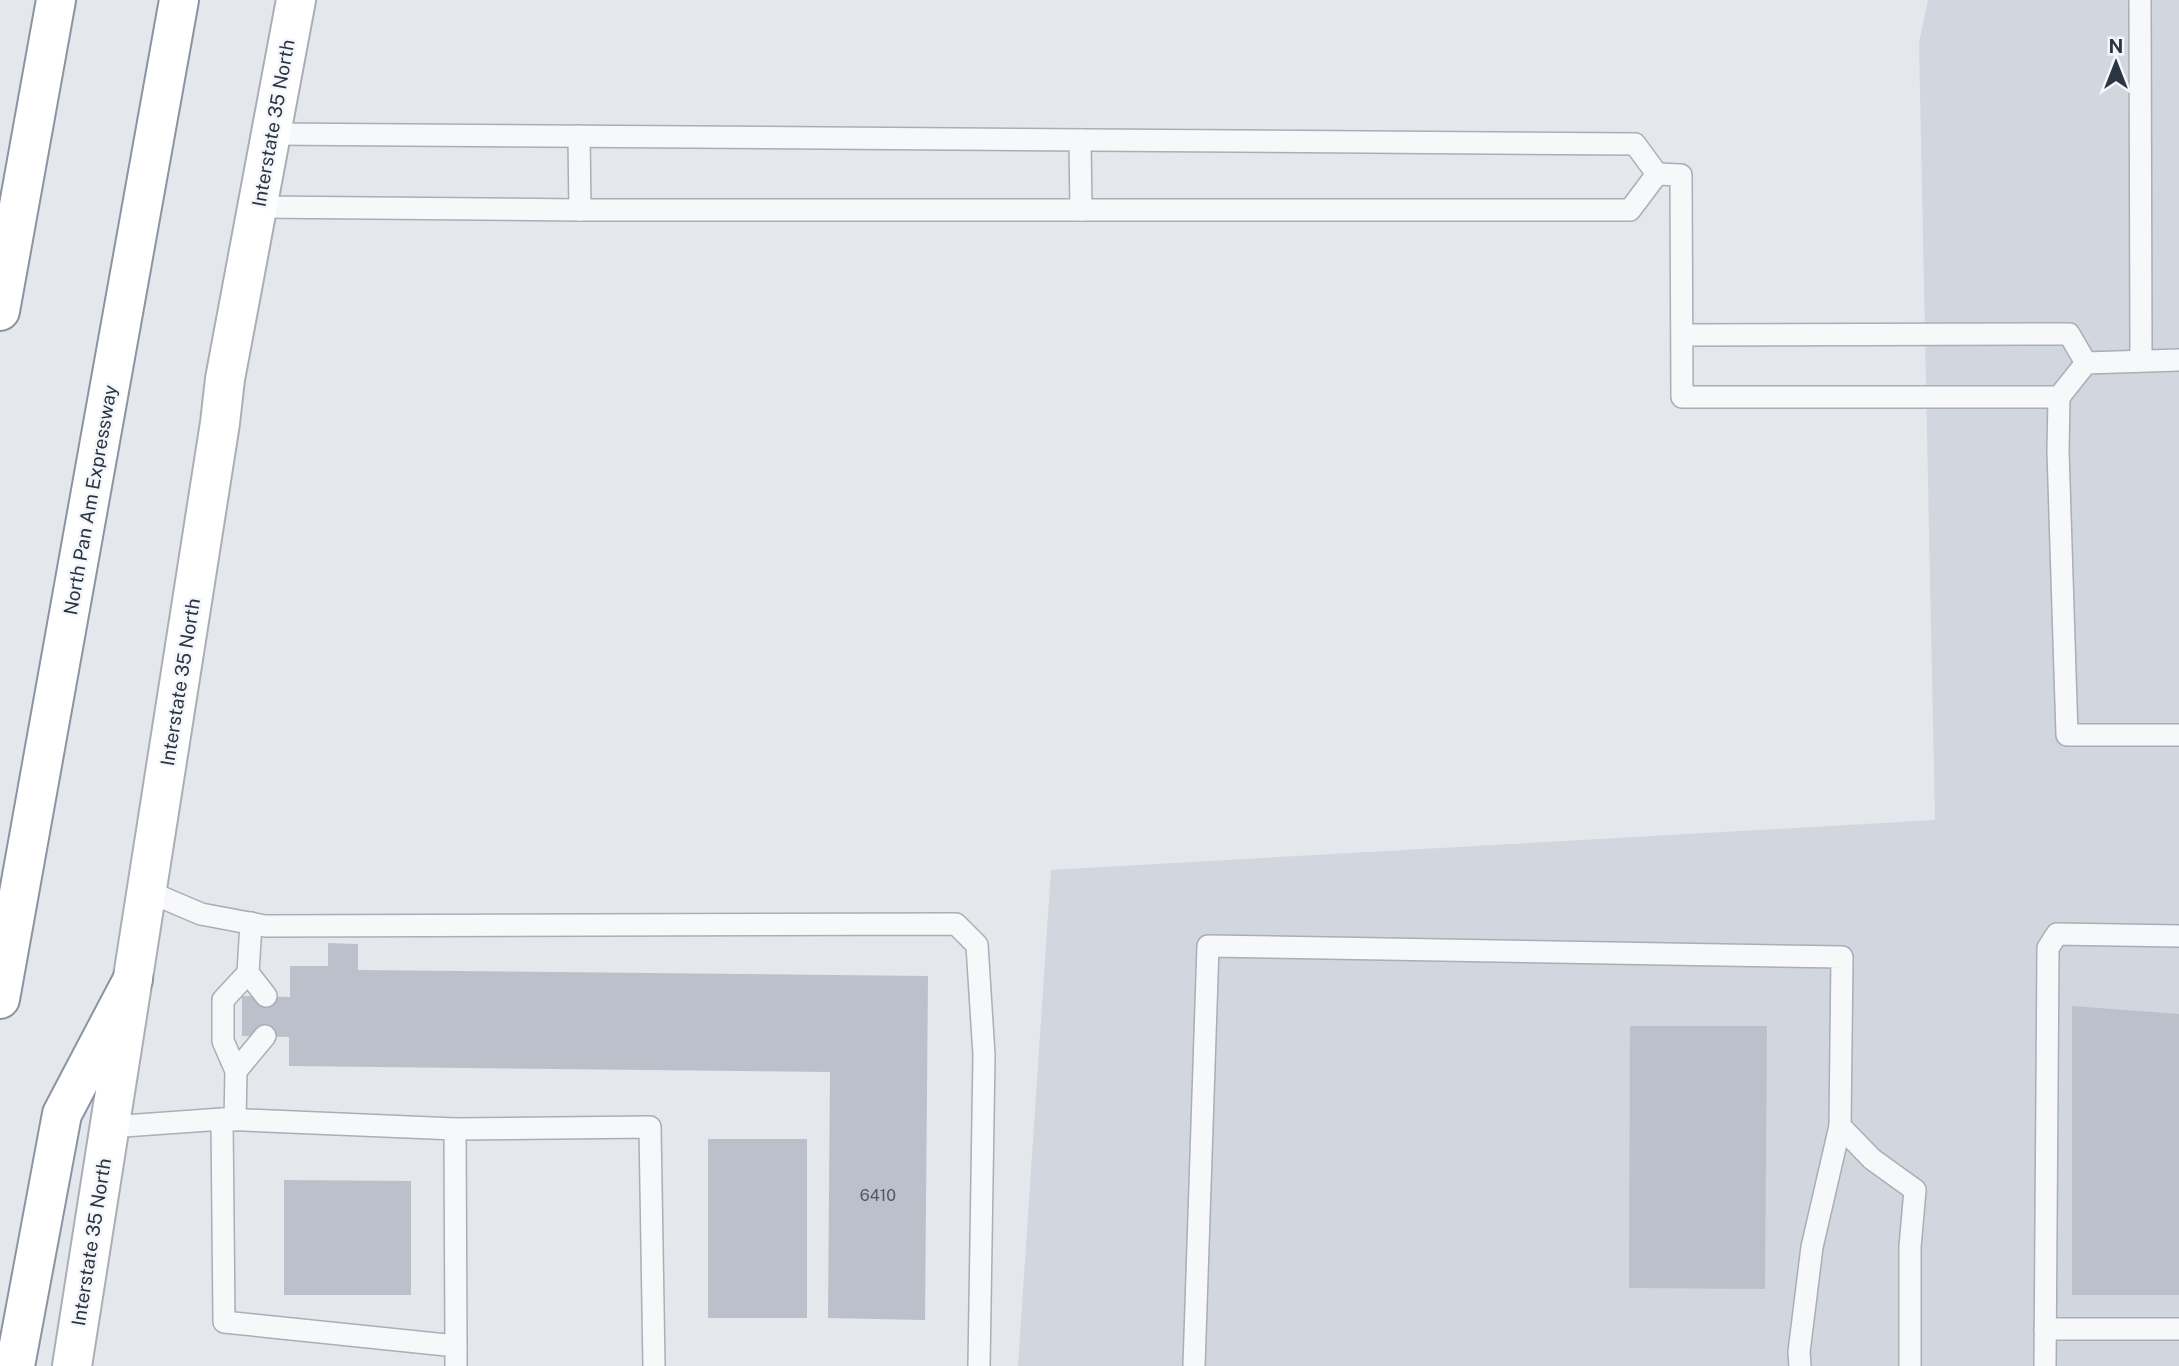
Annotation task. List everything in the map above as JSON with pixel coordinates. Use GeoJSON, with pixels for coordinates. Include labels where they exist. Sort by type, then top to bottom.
{"type":"FeatureCollection","features":[{"type":"Feature","properties":{"kind":"main road"},"geometry":{"type":"LineString","coordinates":[[0,312],[56,0]]}},
{"type":"Feature","properties":{"kind":"main road","name":"North Pan Am Expressway"},"geometry":{"type":"LineString","coordinates":[[0,999],[179,0]]}},
{"type":"Feature","properties":{"kind":"main road","name":"Interstate 35 North"},"geometry":{"type":"LineString","coordinates":[[72,1366],[225,379],[296,0]]}},
{"type":"Feature","properties":{"kind":"main road"},"geometry":{"type":"LineString","coordinates":[[15,1366],[61,1115],[132,979]]}},
{"type":"Feature","properties":{"kind":"lane"},"geometry":{"type":"LineString","coordinates":[[2140,0],[2141,360]]}},
{"type":"Feature","properties":{"kind":"lane"},"geometry":{"type":"LineString","coordinates":[[270,134],[1635,144],[1657,174]]}},
{"type":"Feature","properties":{"kind":"lane"},"geometry":{"type":"LineString","coordinates":[[579,136],[580,211]]}},
{"type":"Feature","properties":{"kind":"lane"},"geometry":{"type":"LineString","coordinates":[[1080,140],[1081,211]]}},
{"type":"Feature","properties":{"kind":"lane"},"geometry":{"type":"LineString","coordinates":[[258,207],[580,211],[1630,210],[1657,174]]}},
{"type":"Feature","properties":{"kind":"lane"},"geometry":{"type":"LineString","coordinates":[[1657,174],[1681,175],[1682,397],[2059,397]]}},
{"type":"Feature","properties":{"kind":"lane"},"geometry":{"type":"LineString","coordinates":[[1683,335],[2069,334],[2086,363]]}},
{"type":"Feature","properties":{"kind":"lane"},"geometry":{"type":"LineString","coordinates":[[2179,360],[2086,363],[2059,397],[2058,451],[2067,735],[2179,735]]}},
{"type":"Feature","properties":{"kind":"lane"},"geometry":{"type":"LineString","coordinates":[[146,891],[201,914],[265,926],[956,924],[977,945],[984,1055],[979,1366]]}},
{"type":"Feature","properties":{"kind":"lane"},"geometry":{"type":"LineString","coordinates":[[236,1071],[223,1041],[223,1000],[248,973],[251,923]]}},
{"type":"Feature","properties":{"kind":"lane"},"geometry":{"type":"LineString","coordinates":[[2045,1366],[2048,948],[2057,934],[2179,936]]}},
{"type":"Feature","properties":{"kind":"lane"},"geometry":{"type":"LineString","coordinates":[[1194,1366],[1208,946],[1842,957],[1840,1126],[1812,1247],[1799,1352],[1800,1366]]}},
{"type":"Feature","properties":{"kind":"lane"},"geometry":{"type":"LineString","coordinates":[[248,973],[266,996]]}},
{"type":"Feature","properties":{"kind":"lane"},"geometry":{"type":"LineString","coordinates":[[265,1036],[236,1071],[228,1119],[224,1322],[456,1356],[455,1129]]}},
{"type":"Feature","properties":{"kind":"lane"},"geometry":{"type":"LineString","coordinates":[[110,1127],[228,1119],[455,1129],[650,1127],[654,1366]]}},
{"type":"Feature","properties":{"kind":"lane"},"geometry":{"type":"LineString","coordinates":[[1840,1126],[1871,1159],[1915,1190],[1910,1247],[1910,1366]]}},
{"type":"Feature","properties":{"kind":"lane"},"geometry":{"type":"LineString","coordinates":[[2045,1329],[2179,1329]]}},
{"type":"Feature","properties":{"kind":"shaded area"},"geometry":{"type":"Polygon","coordinates":[[[1928,0],[2179,0],[2179,1366],[1018,1366],[1051,870],[1935,820],[1919,43],[1928,0]]]}},
{"type":"Feature","properties":{"kind":"building"},"geometry":{"type":"Polygon","coordinates":[[[328,943],[358,944],[358,970],[928,976],[925,1320],[828,1318],[830,1072],[289,1066],[289,1037],[242,1036],[242,996],[290,997],[290,966],[328,966],[328,943]]]}},
{"type":"Feature","properties":{"kind":"building"},"geometry":{"type":"Polygon","coordinates":[[[2072,1006],[2179,1014],[2179,1295],[2072,1295],[2072,1006]]]}},
{"type":"Feature","properties":{"kind":"building"},"geometry":{"type":"Polygon","coordinates":[[[1630,1026],[1767,1026],[1765,1289],[1629,1288],[1630,1026]]]}},
{"type":"Feature","properties":{"kind":"building"},"geometry":{"type":"Polygon","coordinates":[[[708,1139],[807,1139],[807,1318],[708,1318],[708,1139]]]}},
{"type":"Feature","properties":{"kind":"building"},"geometry":{"type":"Polygon","coordinates":[[[284,1180],[411,1181],[411,1295],[284,1295],[284,1180]]]}}]}
